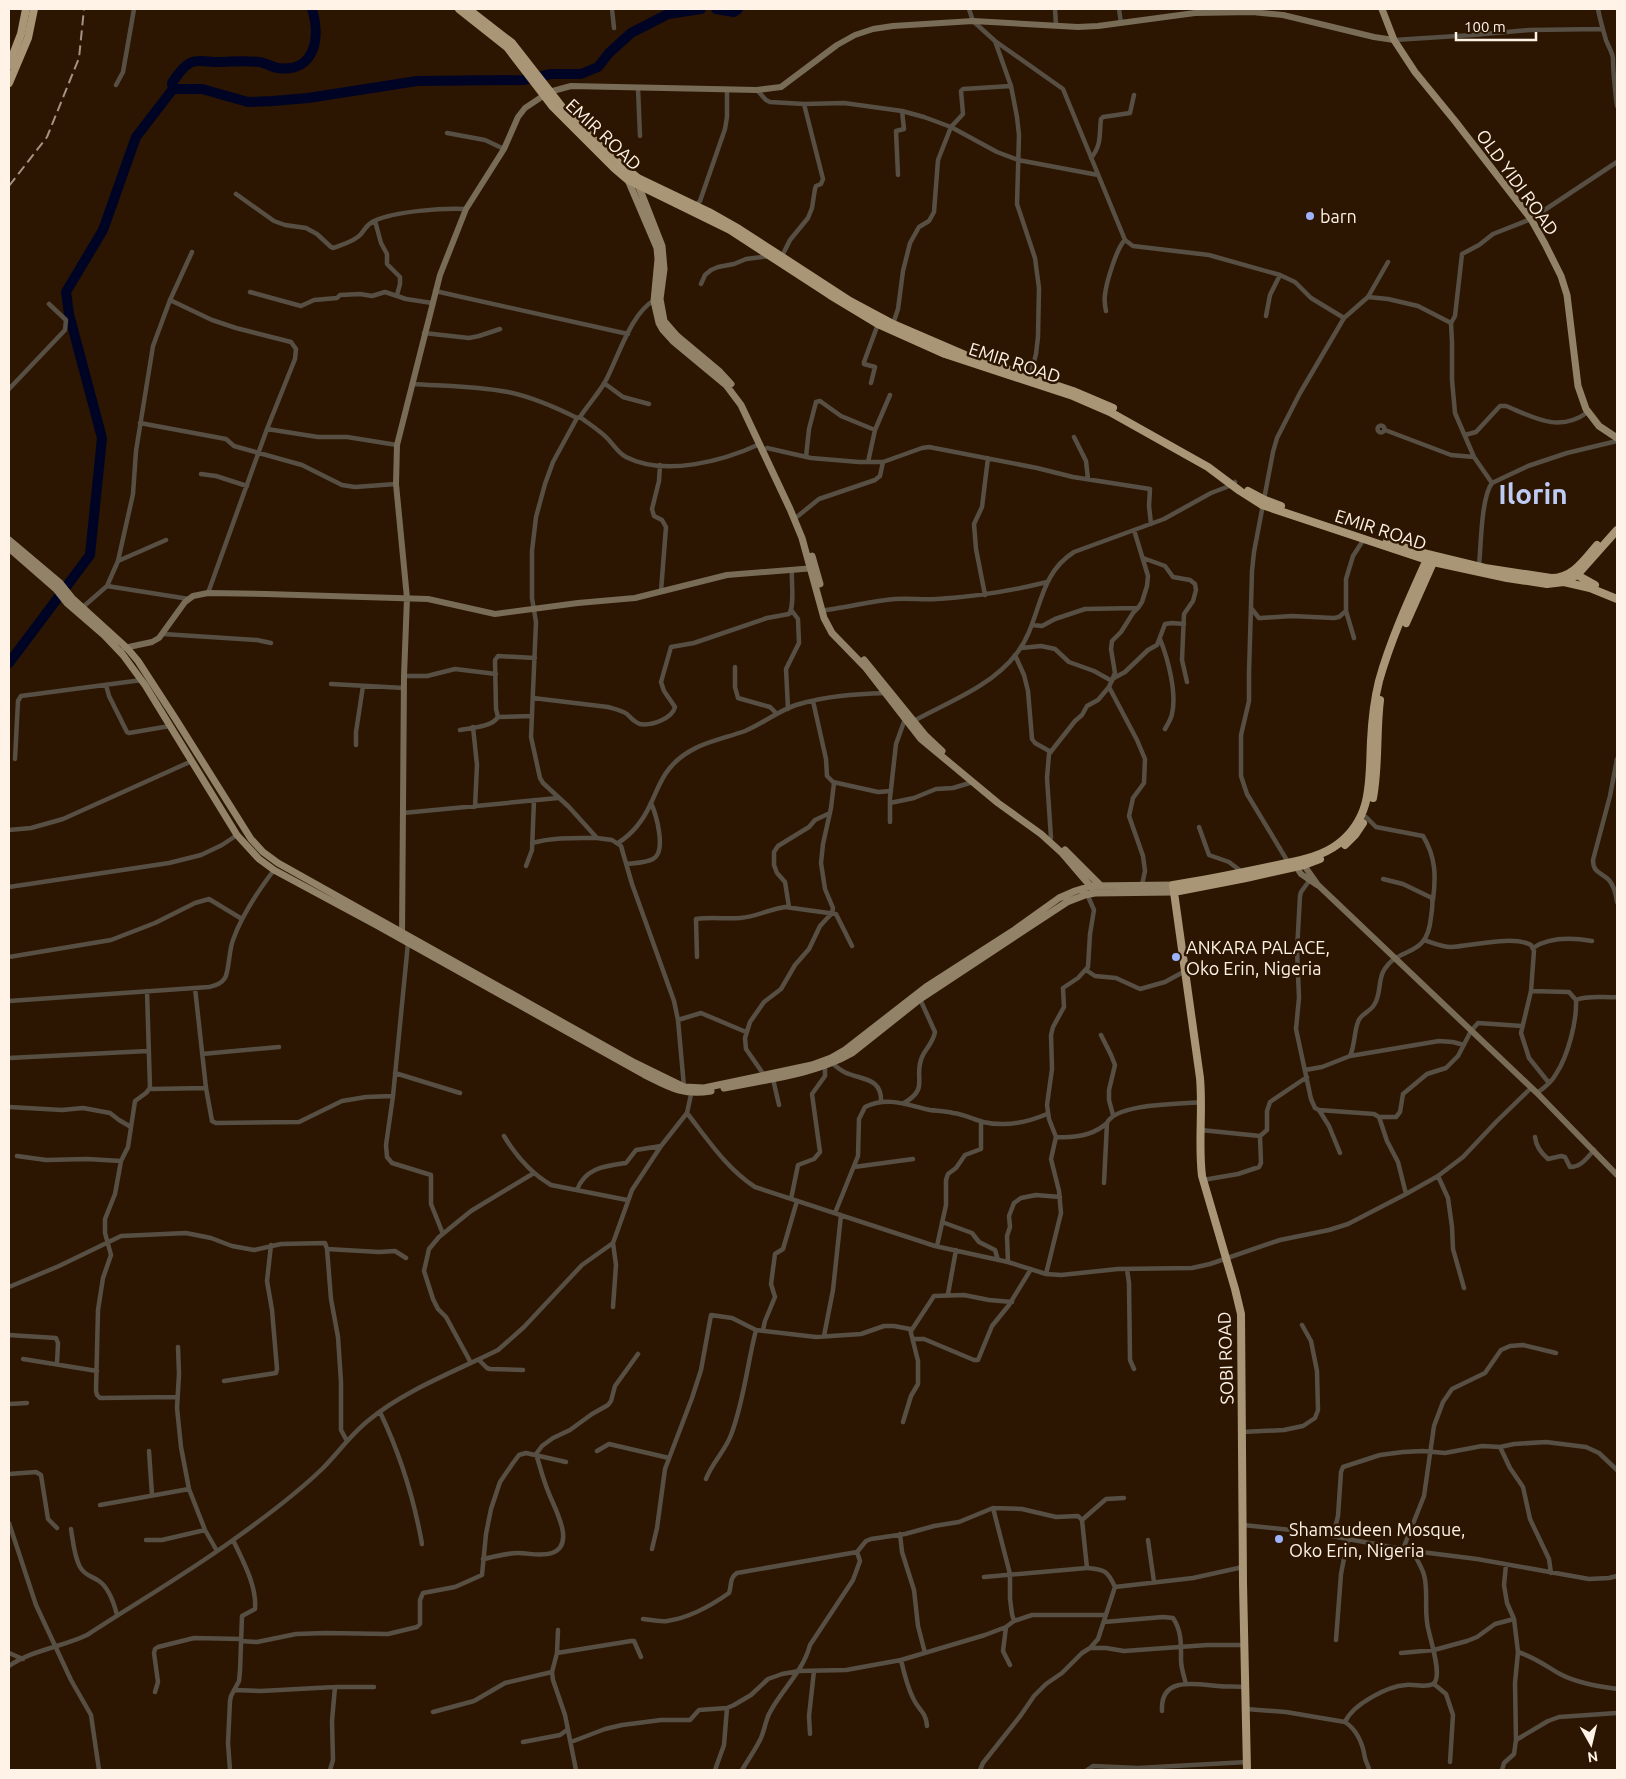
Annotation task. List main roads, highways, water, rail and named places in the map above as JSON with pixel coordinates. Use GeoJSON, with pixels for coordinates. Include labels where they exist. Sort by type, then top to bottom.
{"type":"FeatureCollection","features":[{"type":"Feature","properties":{"kind":"highway"},"geometry":{"type":"LineString","coordinates":[[9,64],[21,34],[28,9]]}},
{"type":"Feature","properties":{"kind":"highway"},"geometry":{"type":"LineString","coordinates":[[9,72],[24,35],[28,9]]}},
{"type":"Feature","properties":{"kind":"highway"},"geometry":{"type":"LineString","coordinates":[[9,83],[30,32],[34,9]]}},
{"type":"Feature","properties":{"kind":"highway","name":"EMIR ROAD"},"geometry":{"type":"LineString","coordinates":[[459,9],[501,41],[527,68]]}},
{"type":"Feature","properties":{"kind":"highway","name":"EMIR ROAD"},"geometry":{"type":"LineString","coordinates":[[468,9],[507,38],[546,94],[576,130],[614,168],[713,220],[878,324],[946,354],[1030,379]]}},
{"type":"Feature","properties":{"kind":"highway","name":"EMIR ROAD"},"geometry":{"type":"LineString","coordinates":[[638,182],[695,206],[740,229],[850,301],[893,324],[965,355],[1073,396],[1124,419],[1234,483],[1249,498],[1431,558],[1535,577],[1560,578],[1568,575],[1617,523]]}},
{"type":"Feature","properties":{"kind":"highway","name":"EMIR ROAD"},"geometry":{"type":"LineString","coordinates":[[1264,503],[1364,539],[1522,581],[1547,584],[1564,582],[1577,575],[1617,530]]}},
{"type":"Feature","properties":{"kind":"highway"},"geometry":{"type":"LineString","coordinates":[[1174,888],[1214,885],[1329,855],[1339,850],[1355,835],[1371,805],[1375,783],[1377,727],[1384,685],[1393,654],[1431,558]]}},
{"type":"Feature","properties":{"kind":"highway"},"geometry":{"type":"LineString","coordinates":[[1174,888],[1243,872],[1296,863],[1327,851],[1352,832],[1363,813],[1368,794],[1372,721],[1378,684],[1390,647],[1431,558]]}},
{"type":"Feature","properties":{"kind":"highway"},"geometry":{"type":"LineString","coordinates":[[1577,575],[1584,581],[1617,595]]}},
{"type":"Feature","properties":{"kind":"highway"},"geometry":{"type":"LineString","coordinates":[[1564,582],[1590,588],[1617,599]]}},
{"type":"Feature","properties":{"kind":"highway","name":"SOBI ROAD"},"geometry":{"type":"LineString","coordinates":[[1174,888],[1200,1078],[1202,1102],[1200,1159],[1203,1180],[1241,1314],[1247,1766]]}},
{"type":"Feature","properties":{"kind":"main road","name":"OLD YIDI ROAD"},"geometry":{"type":"LineString","coordinates":[[1382,9],[1394,40],[1414,72],[1455,121],[1531,220],[1545,244],[1561,276],[1567,295],[1578,386],[1586,409],[1599,426],[1617,439]]}},
{"type":"Feature","properties":{"kind":"main road"},"geometry":{"type":"LineString","coordinates":[[629,176],[657,248],[657,317],[663,330],[673,341],[726,385],[742,405],[798,516],[826,610],[836,630],[870,666],[921,739],[1041,834],[1062,853],[1092,890]]}},
{"type":"Feature","properties":{"kind":"main road"},"geometry":{"type":"LineString","coordinates":[[638,182],[662,246],[664,269],[657,300]]}},
{"type":"Feature","properties":{"kind":"main road"},"geometry":{"type":"LineString","coordinates":[[763,446],[813,568],[820,604],[828,626],[909,722],[1051,838],[1104,889],[1174,888]]}},
{"type":"Feature","properties":{"kind":"main road"},"geometry":{"type":"LineString","coordinates":[[9,540],[58,586],[118,649],[142,680],[237,834],[259,859],[274,870],[462,967],[662,1084],[692,1091],[773,1079],[828,1065],[852,1053],[920,999],[1067,902],[1092,890]]}},
{"type":"Feature","properties":{"kind":"main road"},"geometry":{"type":"LineString","coordinates":[[9,548],[58,586]]}},
{"type":"Feature","properties":{"kind":"main road"},"geometry":{"type":"LineString","coordinates":[[70,600],[82,607],[127,648],[138,661],[244,829],[263,852],[404,938],[600,1047],[692,1091],[831,1058],[845,1050],[926,987],[1013,931],[1059,898],[1074,891],[1142,885],[1174,888]]}},
{"type":"Feature","properties":{"kind":"waterway"},"geometry":{"type":"LineString","coordinates":[[9,663],[90,555],[102,438],[69,314],[66,292],[103,230],[136,137],[173,89],[172,83],[190,63],[200,61],[254,61],[278,68],[290,68],[300,65],[307,59],[315,41],[315,20],[312,9]]}},
{"type":"Feature","properties":{"kind":"waterway"},"geometry":{"type":"LineString","coordinates":[[173,89],[202,89],[248,102],[308,98],[417,81],[523,80],[551,74],[581,74],[598,67],[609,53],[631,33],[668,14],[701,9]]}},
{"type":"Feature","properties":{"kind":"waterway"},"geometry":{"type":"LineString","coordinates":[[716,9],[734,12],[738,9]]}},
{"type":"Feature","properties":{"kind":"railway"},"geometry":{"type":"LineString","coordinates":[[9,186],[47,137],[79,58],[84,9]]}},
{"type":"Feature","properties":{"kind":"place","name":"barn"},"geometry":{"type":"Point","coordinates":[1310,216]}},
{"type":"Feature","properties":{"kind":"place","name":"ANKARA PALACE, Oko Erin, Nigeria"},"geometry":{"type":"Point","coordinates":[1176,957]}},
{"type":"Feature","properties":{"kind":"place","name":"Shamsudeen Mosque, Oko Erin, Nigeria"},"geometry":{"type":"Point","coordinates":[1279,1539]}},
{"type":"Feature","properties":{"kind":"district","name":"Ilorin"},"geometry":{"type":"Point","coordinates":[1533,493]}}]}
